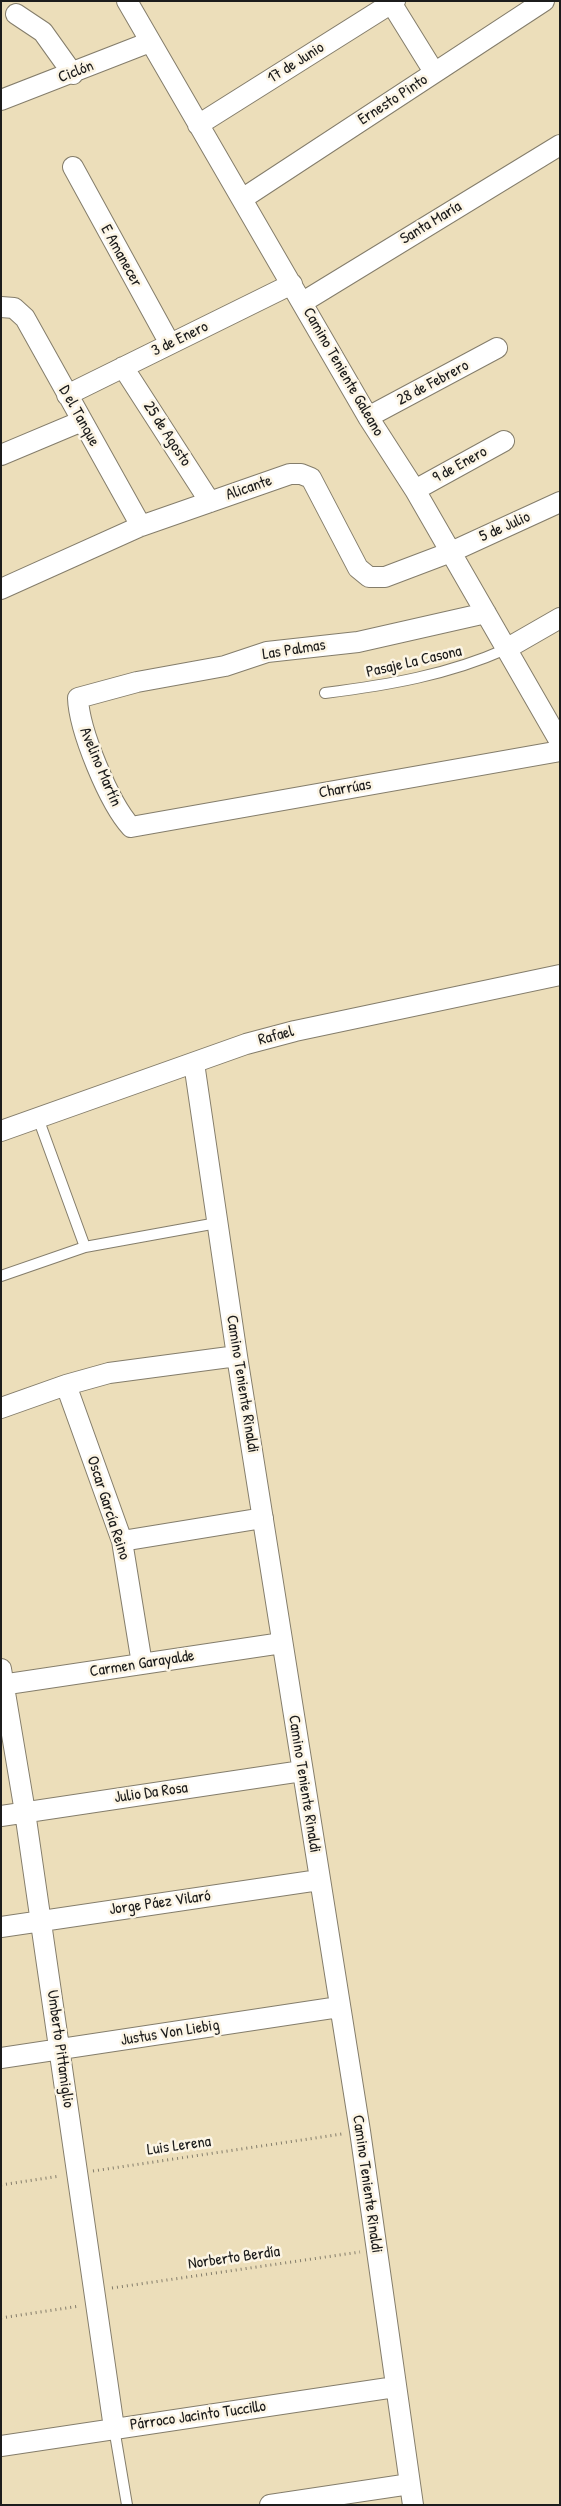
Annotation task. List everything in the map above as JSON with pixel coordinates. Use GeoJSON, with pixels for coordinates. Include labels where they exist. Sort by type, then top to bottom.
{"type":"FeatureCollection","features":[{"type":"Feature","properties":{"kind":"street","name":"Camino Teniente Galeano"},"geometry":{"type":"LineString","coordinates":[[127,1],[368,417],[415,490],[560,742]]}},
{"type":"Feature","properties":{"kind":"street","name":"Ernesto Pinto"},"geometry":{"type":"LineString","coordinates":[[242,199],[544,1]]}},
{"type":"Feature","properties":{"kind":"street"},"geometry":{"type":"LineString","coordinates":[[392,2],[434,72]]}},
{"type":"Feature","properties":{"kind":"street","name":"17 de Junio"},"geometry":{"type":"LineString","coordinates":[[198,126],[392,2]]}},
{"type":"Feature","properties":{"kind":"street"},"geometry":{"type":"LineString","coordinates":[[16,14],[43,32],[73,74]]}},
{"type":"Feature","properties":{"kind":"street","name":"Ciclón"},"geometry":{"type":"LineString","coordinates":[[1,100],[73,74],[150,42]]}},
{"type":"Feature","properties":{"kind":"street","name":"Santa María"},"geometry":{"type":"LineString","coordinates":[[303,302],[560,145]]}},
{"type":"Feature","properties":{"kind":"street","name":"E Amanecer"},"geometry":{"type":"LineString","coordinates":[[73,167],[170,344]]}},
{"type":"Feature","properties":{"kind":"street","name":"3 de Enero"},"geometry":{"type":"LineString","coordinates":[[67,395],[292,284]]}},
{"type":"Feature","properties":{"kind":"street","name":"D el Tanque"},"geometry":{"type":"LineString","coordinates":[[8,308],[25,318],[141,526]]}},
{"type":"Feature","properties":{"kind":"street","name":"28 de Febrero"},"geometry":{"type":"LineString","coordinates":[[368,417],[497,348]]}},
{"type":"Feature","properties":{"kind":"street","name":"25 de Agosto"},"geometry":{"type":"LineString","coordinates":[[123,367],[210,502]]}},
{"type":"Feature","properties":{"kind":"street"},"geometry":{"type":"LineString","coordinates":[[1,455],[82,421]]}},
{"type":"Feature","properties":{"kind":"street","name":"9 de Enero"},"geometry":{"type":"LineString","coordinates":[[415,490],[504,441]]}},
{"type":"Feature","properties":{"kind":"street","name":"Alicante"},"geometry":{"type":"LineString","coordinates":[[1,589],[141,526],[290,474],[301,474],[311,478],[358,568],[369,577],[384,578],[451,552]]}},
{"type":"Feature","properties":{"kind":"street","name":"5 de Julio"},"geometry":{"type":"LineString","coordinates":[[451,552],[560,502]]}},
{"type":"Feature","properties":{"kind":"street","name":"Las Palmas"},"geometry":{"type":"LineString","coordinates":[[78,704],[78,698],[93,693],[137,682],[225,666],[268,652],[358,642],[486,613]]}},
{"type":"Feature","properties":{"kind":"street"},"geometry":{"type":"LineString","coordinates":[[506,649],[560,618]]}},
{"type":"Feature","properties":{"kind":"street","name":"Avelino Martín"},"geometry":{"type":"LineString","coordinates":[[78,704],[81,724],[100,770],[120,814],[131,827]]}},
{"type":"Feature","properties":{"kind":"street","name":"Charrúas"},"geometry":{"type":"LineString","coordinates":[[131,827],[560,752]]}},
{"type":"Feature","properties":{"kind":"street","name":"Rafael"},"geometry":{"type":"LineString","coordinates":[[1,1131],[246,1044],[295,1030],[560,975]]}},
{"type":"Feature","properties":{"kind":"street","name":"Camino Teniente Rinaldi"},"geometry":{"type":"LineString","coordinates":[[194,1063],[237,1356],[360,2131],[413,2505]]}},
{"type":"Feature","properties":{"kind":"street"},"geometry":{"type":"LineString","coordinates":[[1,1408],[66,1385],[109,1373],[237,1356]]}},
{"type":"Feature","properties":{"kind":"street","name":"Oscar García Reino"},"geometry":{"type":"LineString","coordinates":[[66,1385],[122,1541],[142,1664]]}},
{"type":"Feature","properties":{"kind":"street"},"geometry":{"type":"LineString","coordinates":[[122,1541],[263,1518]]}},
{"type":"Feature","properties":{"kind":"street","name":"Carmen Garayalde"},"geometry":{"type":"LineString","coordinates":[[2,1680],[142,1664],[282,1643]]}},
{"type":"Feature","properties":{"kind":"street","name":"Umberto Pittamiglio"},"geometry":{"type":"LineString","coordinates":[[2,1680],[25,1812],[114,2428]]}},
{"type":"Feature","properties":{"kind":"street","name":"Julio Da Rosa"},"geometry":{"type":"LineString","coordinates":[[1,1816],[302,1771]]}},
{"type":"Feature","properties":{"kind":"street","name":"Jorge Páez Vilaró"},"geometry":{"type":"LineString","coordinates":[[1,1927],[320,1880]]}},
{"type":"Feature","properties":{"kind":"street","name":"Justus Von Liebig"},"geometry":{"type":"LineString","coordinates":[[1,2058],[339,2007]]}},
{"type":"Feature","properties":{"kind":"street","name":"Párroco Jacinto Tuccillo"},"geometry":{"type":"LineString","coordinates":[[1,2446],[395,2387]]}},
{"type":"Feature","properties":{"kind":"street"},"geometry":{"type":"LineString","coordinates":[[270,2505],[410,2484]]}},
{"type":"Feature","properties":{"kind":"lane","name":"Pasaje La Casona"},"geometry":{"type":"LineString","coordinates":[[325,693],[432,676],[472,664],[506,649]]}},
{"type":"Feature","properties":{"kind":"lane"},"geometry":{"type":"LineString","coordinates":[[38,1118],[84,1247]]}},
{"type":"Feature","properties":{"kind":"lane"},"geometry":{"type":"LineString","coordinates":[[1,1276],[84,1247],[217,1224]]}},
{"type":"Feature","properties":{"kind":"lane"},"geometry":{"type":"LineString","coordinates":[[114,2428],[127,2505]]}},
{"type":"Feature","properties":{"kind":"path","name":"Luis Lerena"},"geometry":{"type":"LineString","coordinates":[[1,2185],[360,2131]]}},
{"type":"Feature","properties":{"kind":"path","name":"Norberto Berdía"},"geometry":{"type":"LineString","coordinates":[[1,2318],[96,2297],[376,2250]]}}]}
